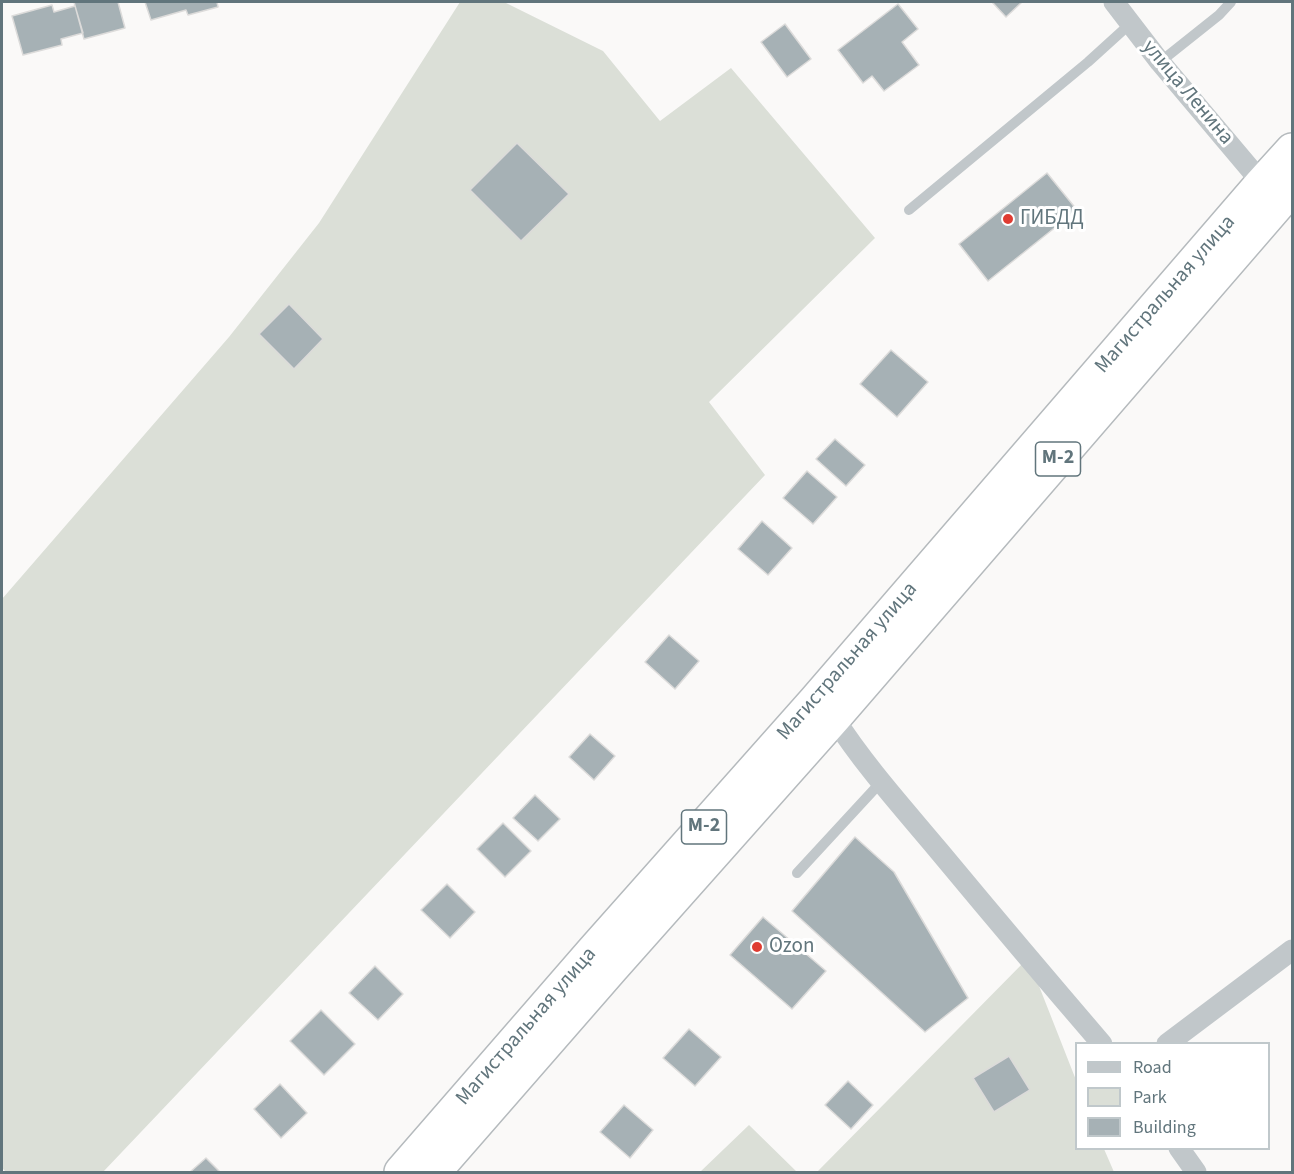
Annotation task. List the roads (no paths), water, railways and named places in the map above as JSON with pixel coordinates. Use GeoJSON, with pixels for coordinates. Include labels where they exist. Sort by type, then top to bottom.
{"type":"FeatureCollection","features":[{"type":"Feature","properties":{"kind":"highway","name":"Магистральная улица"},"geometry":{"type":"LineString","coordinates":[[434,1173],[834,718],[1277,185],[1293,150]]}},
{"type":"Feature","properties":{"kind":"highway","name":"Магистральная улица"},"geometry":{"type":"LineString","coordinates":[[401,1173],[593,951],[1277,185]]}},
{"type":"Feature","properties":{"kind":"street","name":"улица Ленина"},"geometry":{"type":"LineString","coordinates":[[1115,2],[1160,62],[1277,185]]}},
{"type":"Feature","properties":{"kind":"street"},"geometry":{"type":"LineString","coordinates":[[834,718],[853,747],[881,782],[1100,1042]]}},
{"type":"Feature","properties":{"kind":"street"},"geometry":{"type":"LineString","coordinates":[[1170,1042],[1293,950]]}},
{"type":"Feature","properties":{"kind":"street"},"geometry":{"type":"LineString","coordinates":[[1180,1150],[1196,1173]]}},
{"type":"Feature","properties":{"kind":"lane"},"geometry":{"type":"LineString","coordinates":[[1160,62],[1219,15],[1231,2]]}},
{"type":"Feature","properties":{"kind":"lane"},"geometry":{"type":"LineString","coordinates":[[909,210],[1088,62],[1131,23]]}},
{"type":"Feature","properties":{"kind":"lane"},"geometry":{"type":"LineString","coordinates":[[797,873],[881,782]]}},
{"type":"Feature","properties":{"kind":"place","name":"ГИБДД"},"geometry":{"type":"Point","coordinates":[1008,219]}},
{"type":"Feature","properties":{"kind":"place","name":"Ozon"},"geometry":{"type":"Point","coordinates":[757,947]}}]}
